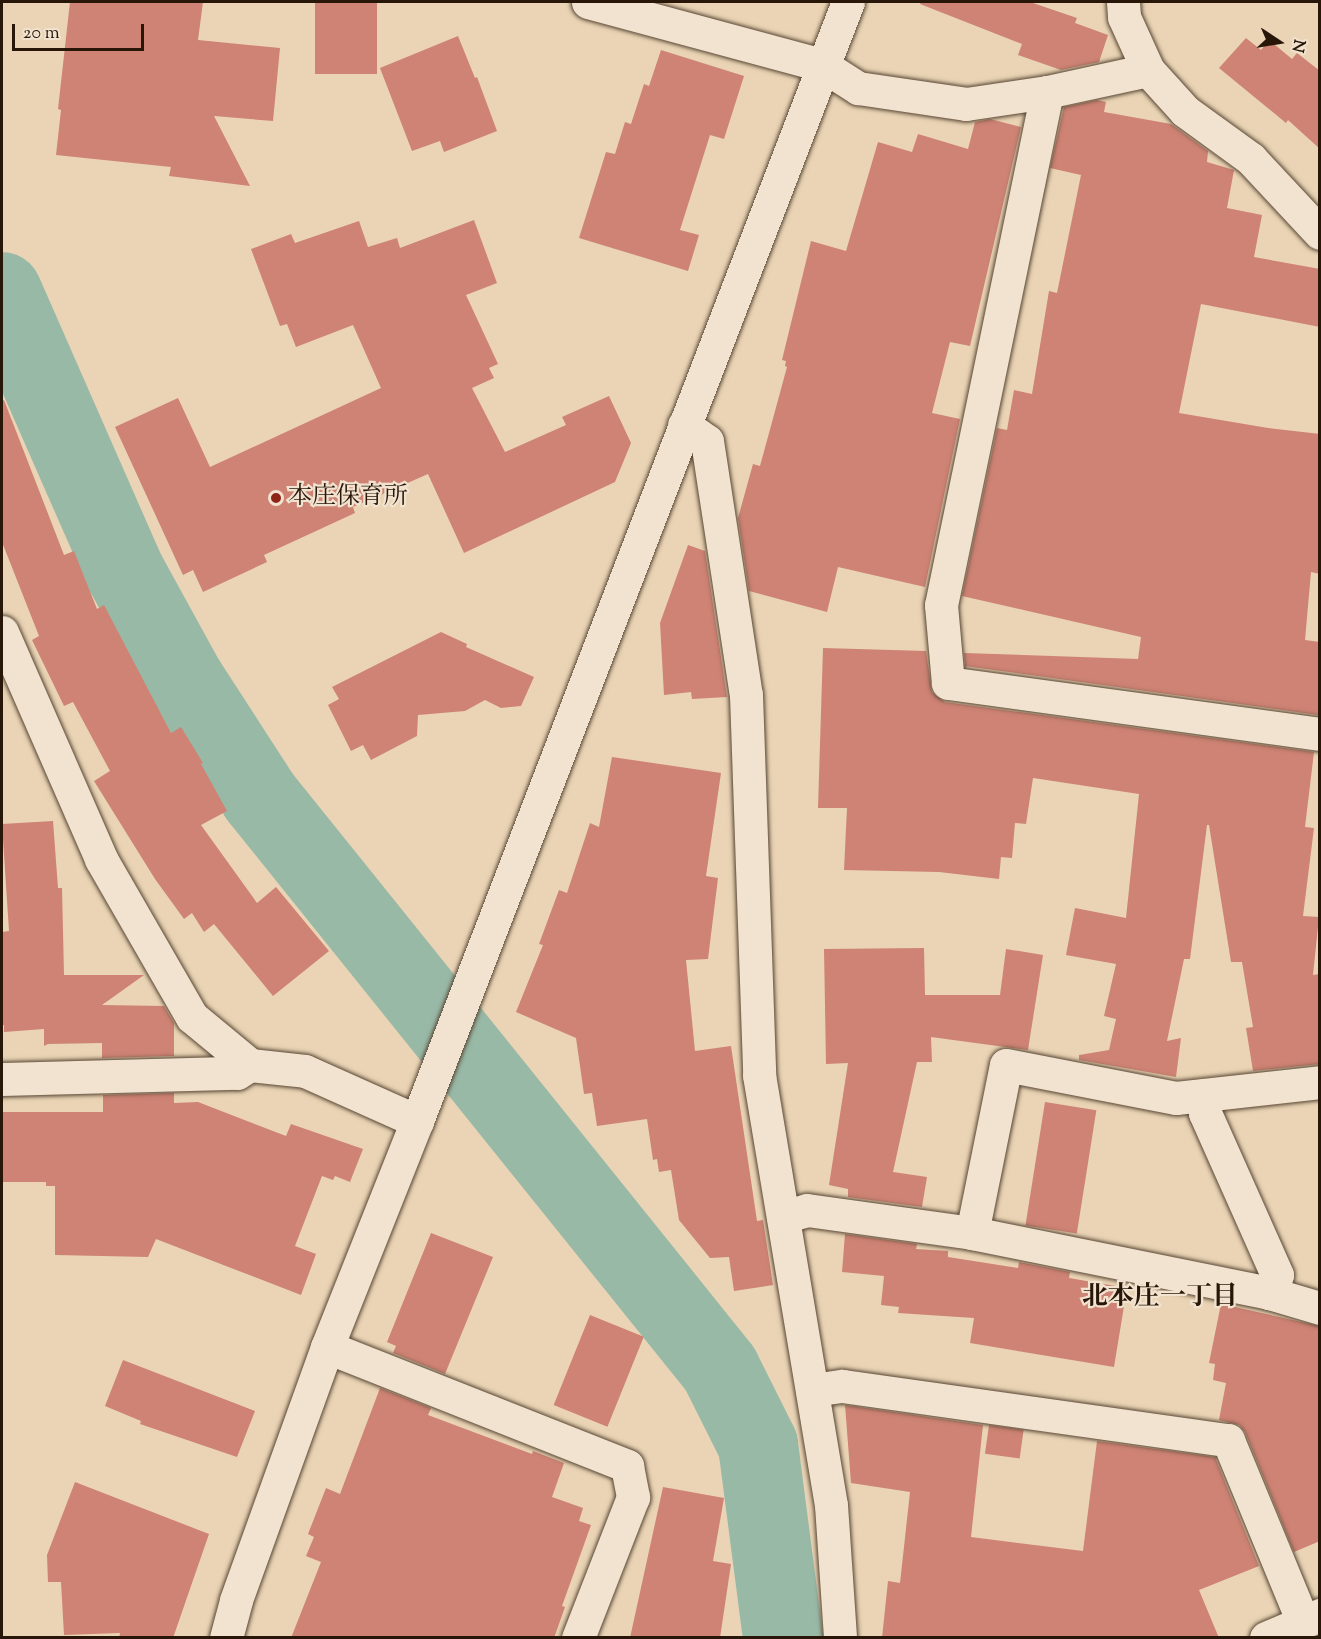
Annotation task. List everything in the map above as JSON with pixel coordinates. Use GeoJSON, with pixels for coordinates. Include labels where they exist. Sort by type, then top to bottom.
{"type":"FeatureCollection","features":[{"type":"Feature","properties":{"kind":"street"},"geometry":{"type":"LineString","coordinates":[[588,2],[822,65],[858,88],[966,104],[1047,92],[1148,70]]}},
{"type":"Feature","properties":{"kind":"street"},"geometry":{"type":"LineString","coordinates":[[226,1638],[236,1600],[327,1347],[417,1121],[848,2]]}},
{"type":"Feature","properties":{"kind":"street"},"geometry":{"type":"LineString","coordinates":[[1123,2],[1124,17],[1148,70],[1185,111],[1251,159],[1320,233]]}},
{"type":"Feature","properties":{"kind":"street"},"geometry":{"type":"LineString","coordinates":[[1047,92],[941,605],[948,683],[1320,734]]}},
{"type":"Feature","properties":{"kind":"street"},"geometry":{"type":"LineString","coordinates":[[684,425],[707,441],[746,695],[759,1076],[831,1505],[840,1638]]}},
{"type":"Feature","properties":{"kind":"street"},"geometry":{"type":"LineString","coordinates":[[2,632],[101,860],[192,1017],[250,1065],[305,1071],[417,1121]]}},
{"type":"Feature","properties":{"kind":"street"},"geometry":{"type":"LineString","coordinates":[[2,1079],[237,1073],[250,1065]]}},
{"type":"Feature","properties":{"kind":"street"},"geometry":{"type":"LineString","coordinates":[[972,1233],[1006,1065],[1176,1098],[1320,1082]]}},
{"type":"Feature","properties":{"kind":"street"},"geometry":{"type":"LineString","coordinates":[[1204,1095],[1205,1113],[1277,1275],[1269,1293]]}},
{"type":"Feature","properties":{"kind":"street"},"geometry":{"type":"LineString","coordinates":[[783,1217],[807,1210],[972,1233],[1269,1293],[1320,1308]]}},
{"type":"Feature","properties":{"kind":"street"},"geometry":{"type":"LineString","coordinates":[[327,1347],[627,1466],[633,1497],[579,1638]]}},
{"type":"Feature","properties":{"kind":"street"},"geometry":{"type":"LineString","coordinates":[[812,1390],[842,1386],[1228,1440],[1311,1619],[1266,1638]]}},
{"type":"Feature","properties":{"kind":"building"},"geometry":{"type":"Polygon","coordinates":[[[70,2],[203,2],[198,40],[280,48],[273,121],[214,116],[250,186],[169,176],[171,167],[56,155],[61,110],[58,109],[70,2]]]}},
{"type":"Feature","properties":{"kind":"building"},"geometry":{"type":"Polygon","coordinates":[[[315,2],[377,2],[377,74],[315,74],[315,2]]]}},
{"type":"Feature","properties":{"kind":"building"},"geometry":{"type":"Polygon","coordinates":[[[921,2],[1030,2],[1077,18],[1075,23],[1108,35],[1099,62],[1061,70],[1018,55],[1022,44],[920,4],[921,2]]]}},
{"type":"Feature","properties":{"kind":"building"},"geometry":{"type":"Polygon","coordinates":[[[458,36],[475,78],[477,77],[497,131],[444,152],[440,141],[412,151],[380,68],[458,36]]]}},
{"type":"Feature","properties":{"kind":"building"},"geometry":{"type":"Polygon","coordinates":[[[1246,38],[1261,50],[1269,40],[1292,59],[1297,53],[1320,71],[1320,149],[1288,120],[1286,123],[1219,68],[1246,38]]]}},
{"type":"Feature","properties":{"kind":"building"},"geometry":{"type":"Polygon","coordinates":[[[661,50],[744,76],[724,139],[710,135],[680,230],[699,235],[688,271],[579,238],[606,152],[615,154],[625,122],[631,124],[644,84],[649,86],[661,50]]]}},
{"type":"Feature","properties":{"kind":"building"},"geometry":{"type":"Polygon","coordinates":[[[1097,100],[1106,102],[1104,112],[1171,124],[1208,151],[1207,162],[1234,170],[1227,208],[1262,215],[1254,257],[1320,269],[1320,327],[1201,304],[1179,413],[1320,434],[1320,574],[1311,572],[1305,640],[1320,642],[1318,715],[965,666],[964,653],[1138,659],[1141,637],[962,596],[997,428],[1007,430],[1014,390],[1032,394],[1049,291],[1057,293],[1081,175],[1050,168],[1064,107],[1097,100]]]}},
{"type":"Feature","properties":{"kind":"building"},"geometry":{"type":"Polygon","coordinates":[[[990,119],[1021,127],[970,346],[950,342],[932,413],[960,419],[925,587],[838,567],[827,612],[749,591],[738,518],[753,464],[760,466],[787,367],[785,366],[786,361],[782,360],[811,241],[846,251],[878,142],[912,152],[918,134],[968,149],[975,122],[990,119]]]}},
{"type":"Feature","properties":{"kind":"building"},"geometry":{"type":"Polygon","coordinates":[[[474,220],[497,283],[466,295],[498,364],[489,368],[494,378],[472,388],[505,452],[566,425],[562,417],[609,396],[631,443],[615,482],[464,553],[428,474],[353,507],[355,513],[264,555],[267,562],[203,592],[193,570],[183,575],[115,427],[178,398],[210,467],[381,388],[353,325],[296,347],[287,324],[280,326],[251,249],[291,234],[295,243],[359,221],[368,247],[397,238],[400,248],[474,220]]]}},
{"type":"Feature","properties":{"kind":"building"},"geometry":{"type":"Polygon","coordinates":[[[4,400],[64,555],[74,551],[97,609],[104,605],[171,733],[181,727],[203,763],[201,764],[227,811],[201,825],[257,903],[276,887],[329,951],[273,996],[214,924],[204,932],[192,913],[184,919],[155,879],[94,781],[110,771],[73,702],[64,706],[32,640],[39,636],[2,542],[2,401],[4,400]]]}},
{"type":"Feature","properties":{"kind":"building"},"geometry":{"type":"Polygon","coordinates":[[[688,545],[705,551],[727,697],[692,699],[691,692],[664,695],[660,623],[688,545]]]}},
{"type":"Feature","properties":{"kind":"building"},"geometry":{"type":"Polygon","coordinates":[[[441,632],[467,644],[466,647],[534,677],[521,706],[501,708],[485,700],[465,711],[418,715],[417,736],[371,760],[363,745],[351,751],[328,705],[339,699],[332,687],[441,632]]]}},
{"type":"Feature","properties":{"kind":"building"},"geometry":{"type":"Polygon","coordinates":[[[823,648],[926,651],[932,692],[945,702],[1314,752],[1305,827],[1314,828],[1303,916],[1319,917],[1313,975],[1320,974],[1320,1064],[1253,1071],[1246,1028],[1253,1027],[1242,962],[1231,962],[1209,825],[1207,825],[1190,959],[1184,959],[1167,1041],[1181,1038],[1176,1077],[1079,1060],[1079,1055],[1109,1050],[1116,1019],[1104,1016],[1116,964],[1066,955],[1075,908],[1126,918],[1139,794],[1033,778],[1026,824],[1015,823],[1012,858],[1001,857],[999,879],[939,872],[844,870],[847,808],[818,808],[823,648]]]}},
{"type":"Feature","properties":{"kind":"building"},"geometry":{"type":"Polygon","coordinates":[[[612,757],[721,773],[706,876],[718,878],[708,959],[686,960],[695,1051],[731,1046],[757,1221],[763,1220],[773,1285],[734,1291],[729,1257],[710,1258],[679,1220],[671,1170],[659,1172],[657,1159],[653,1160],[647,1119],[597,1126],[592,1093],[584,1094],[576,1038],[516,1012],[543,945],[539,944],[559,890],[567,893],[590,823],[599,827],[612,757]]]}},
{"type":"Feature","properties":{"kind":"building"},"geometry":{"type":"Polygon","coordinates":[[[53,821],[58,888],[62,888],[64,975],[144,975],[102,1005],[164,1006],[174,1023],[174,1056],[102,1058],[102,1043],[44,1046],[44,1029],[4,1032],[4,1025],[2,1025],[2,932],[9,931],[2,824],[53,821]]]}},
{"type":"Feature","properties":{"kind":"building"},"geometry":{"type":"Polygon","coordinates":[[[924,948],[925,995],[1000,995],[1006,949],[1043,955],[1028,1050],[931,1037],[932,1062],[917,1062],[893,1172],[927,1177],[922,1207],[848,1197],[848,1189],[829,1185],[848,1063],[826,1064],[824,949],[924,948]]]}},
{"type":"Feature","properties":{"kind":"building"},"geometry":{"type":"Polygon","coordinates":[[[174,1093],[174,1103],[198,1102],[286,1136],[291,1124],[363,1149],[350,1182],[335,1176],[333,1180],[322,1176],[295,1246],[316,1254],[301,1295],[156,1239],[148,1257],[55,1255],[55,1186],[46,1186],[46,1182],[3,1182],[2,1112],[103,1112],[103,1095],[174,1093]]]}},
{"type":"Feature","properties":{"kind":"building"},"geometry":{"type":"Polygon","coordinates":[[[1045,1102],[1096,1110],[1077,1234],[1025,1225],[1045,1102]]]}},
{"type":"Feature","properties":{"kind":"building"},"geometry":{"type":"Polygon","coordinates":[[[431,1233],[493,1257],[445,1374],[393,1353],[396,1346],[387,1342],[431,1233]]]}},
{"type":"Feature","properties":{"kind":"building"},"geometry":{"type":"Polygon","coordinates":[[[845,1234],[917,1244],[916,1249],[948,1251],[948,1257],[1018,1268],[1019,1262],[1070,1272],[1069,1278],[1127,1288],[1114,1367],[970,1343],[974,1318],[898,1313],[899,1307],[881,1305],[884,1276],[842,1272],[845,1234]]]}},
{"type":"Feature","properties":{"kind":"building"},"geometry":{"type":"Polygon","coordinates":[[[1221,1304],[1320,1326],[1320,1541],[1294,1552],[1245,1432],[1239,1425],[1219,1420],[1226,1383],[1213,1380],[1215,1364],[1209,1363],[1221,1304]]]}},
{"type":"Feature","properties":{"kind":"building"},"geometry":{"type":"Polygon","coordinates":[[[590,1315],[644,1337],[607,1427],[554,1405],[590,1315]]]}},
{"type":"Feature","properties":{"kind":"building"},"geometry":{"type":"Polygon","coordinates":[[[123,1360],[255,1411],[237,1457],[140,1424],[141,1421],[105,1406],[123,1360]]]}},
{"type":"Feature","properties":{"kind":"building"},"geometry":{"type":"Polygon","coordinates":[[[380,1388],[431,1408],[428,1415],[532,1454],[533,1451],[564,1463],[552,1497],[583,1508],[579,1521],[591,1525],[562,1606],[565,1607],[554,1638],[291,1638],[321,1562],[306,1556],[314,1537],[308,1534],[326,1488],[340,1494],[380,1388]]]}},
{"type":"Feature","properties":{"kind":"building"},"geometry":{"type":"Polygon","coordinates":[[[845,1405],[983,1425],[971,1537],[1083,1551],[1097,1441],[1215,1457],[1259,1566],[1199,1590],[1219,1638],[882,1638],[888,1581],[900,1583],[910,1492],[851,1483],[845,1405]]]}},
{"type":"Feature","properties":{"kind":"building"},"geometry":{"type":"Polygon","coordinates":[[[989,1425],[1024,1430],[1020,1459],[985,1454],[989,1425]]]}},
{"type":"Feature","properties":{"kind":"building"},"geometry":{"type":"Polygon","coordinates":[[[75,1482],[209,1534],[173,1638],[119,1638],[120,1633],[64,1635],[61,1582],[48,1582],[47,1555],[75,1482]]]}},
{"type":"Feature","properties":{"kind":"building"},"geometry":{"type":"Polygon","coordinates":[[[663,1487],[724,1498],[713,1561],[731,1564],[720,1638],[630,1638],[663,1487]]]}},
{"type":"Feature","properties":{"kind":"waterway"},"geometry":{"type":"LineString","coordinates":[[2,292],[125,572],[185,681],[260,797],[720,1369],[758,1445],[783,1638]]}},
{"type":"Feature","properties":{"kind":"place","name":"本庄保育所"},"geometry":{"type":"Point","coordinates":[276,498]}},
{"type":"Feature","properties":{"kind":"district","name":"北本庄一丁目"},"geometry":{"type":"Point","coordinates":[1160,1298]}}]}
